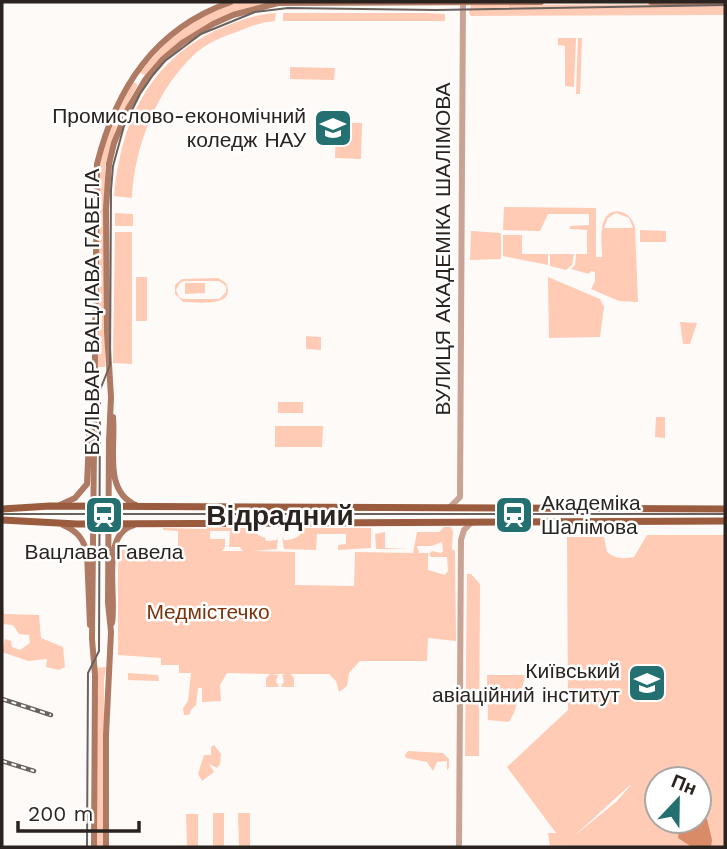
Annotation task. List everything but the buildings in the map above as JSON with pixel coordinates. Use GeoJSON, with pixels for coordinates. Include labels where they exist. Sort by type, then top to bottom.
{"type":"FeatureCollection","features":[{"type":"Feature","properties":{"kind":"main road","name":"БУЛЬВАР ВАЦЛАВА ГАВЕЛА"},"geometry":{"type":"LineString","coordinates":[[94,847],[93,388],[97,164],[110,119],[127,86],[154,51],[188,22],[231,2]]}},
{"type":"Feature","properties":{"kind":"main road","name":"БУЛЬВАР ВАЦЛАВА ГАВЕЛА"},"geometry":{"type":"LineString","coordinates":[[106,847],[106,735],[111,632],[108,603],[108,441],[111,397],[107,332],[106,209],[109,164],[114,143],[128,109],[145,80],[163,59],[182,43],[233,15],[267,5],[541,2]]}},
{"type":"Feature","properties":{"kind":"main road"},"geometry":{"type":"LineString","coordinates":[[650,2],[725,2]]}},
{"type":"Feature","properties":{"kind":"main road"},"geometry":{"type":"LineString","coordinates":[[50,506],[75,498],[87,484],[93,388]]}},
{"type":"Feature","properties":{"kind":"main road"},"geometry":{"type":"LineString","coordinates":[[111,397],[116,483],[123,498],[144,508]]}},
{"type":"Feature","properties":{"kind":"main road"},"geometry":{"type":"LineString","coordinates":[[2,509],[50,506],[725,509]]}},
{"type":"Feature","properties":{"kind":"main road"},"geometry":{"type":"LineString","coordinates":[[2,520],[77,524],[725,521]]}},
{"type":"Feature","properties":{"kind":"main road"},"geometry":{"type":"LineString","coordinates":[[54,522],[76,531],[85,543],[88,615],[92,639]]}},
{"type":"Feature","properties":{"kind":"main road"},"geometry":{"type":"LineString","coordinates":[[111,632],[114,615],[115,542],[125,529],[132,525],[145,524]]}},
{"type":"Feature","properties":{"kind":"main road"},"geometry":{"type":"LineString","coordinates":[[94,663],[102,667],[110,660]]}},
{"type":"Feature","properties":{"kind":"street","name":"ВУЛИЦЯ АКАДЕМІКА ШАЛІМОВА"},"geometry":{"type":"LineString","coordinates":[[460,497],[463,2]]}},
{"type":"Feature","properties":{"kind":"street"},"geometry":{"type":"LineString","coordinates":[[449,508],[460,497],[471,508]]}},
{"type":"Feature","properties":{"kind":"street"},"geometry":{"type":"LineString","coordinates":[[451,522],[458,530],[459,544],[459,847]]}},
{"type":"Feature","properties":{"kind":"street"},"geometry":{"type":"LineString","coordinates":[[459,847],[461,540],[464,530],[472,522]]}},
{"type":"Feature","properties":{"kind":"green space"},"geometry":{"type":"Polygon","coordinates":[[[239,2],[269,2],[213,22],[146,76],[139,72],[172,37],[205,15],[239,2]]]}},
{"type":"Feature","properties":{"kind":"green space"},"geometry":{"type":"Polygon","coordinates":[[[725,4],[725,15],[471,16],[469,13],[471,5],[725,4]]]}},
{"type":"Feature","properties":{"kind":"green space"},"geometry":{"type":"Polygon","coordinates":[[[276,13],[275,21],[222,37],[196,53],[182,67],[150,119],[137,159],[132,198],[114,196],[123,144],[142,97],[156,77],[194,42],[247,18],[276,13]]]}},
{"type":"Feature","properties":{"kind":"green space"},"geometry":{"type":"Polygon","coordinates":[[[283,13],[425,13],[445,14],[445,21],[283,21],[283,13]]]}},
{"type":"Feature","properties":{"kind":"green space"},"geometry":{"type":"Polygon","coordinates":[[[558,38],[576,38],[574,87],[565,86],[565,46],[558,45],[558,38]]]}},
{"type":"Feature","properties":{"kind":"green space"},"geometry":{"type":"Polygon","coordinates":[[[578,38],[582,38],[580,94],[576,94],[578,38]]]}},
{"type":"Feature","properties":{"kind":"green space"},"geometry":{"type":"Polygon","coordinates":[[[290,67],[335,68],[334,80],[290,79],[290,67]]]}},
{"type":"Feature","properties":{"kind":"green space"},"geometry":{"type":"Polygon","coordinates":[[[133,82],[137,86],[117,125],[105,166],[105,367],[97,367],[99,164],[111,123],[133,82]]]}},
{"type":"Feature","properties":{"kind":"green space"},"geometry":{"type":"Polygon","coordinates":[[[336,123],[362,123],[361,159],[335,158],[336,123]]]}},
{"type":"Feature","properties":{"kind":"green space"},"geometry":{"type":"Polygon","coordinates":[[[504,207],[596,208],[596,257],[602,257],[602,231],[606,217],[615,211],[625,213],[633,221],[635,227],[638,302],[619,301],[591,289],[595,272],[591,271],[589,274],[571,269],[575,265],[576,254],[587,254],[587,230],[570,229],[570,226],[589,225],[589,214],[548,214],[540,231],[503,230],[504,207]],[[616,213],[608,218],[604,228],[633,228],[629,218],[616,213]]]}},
{"type":"Feature","properties":{"kind":"green space"},"geometry":{"type":"Polygon","coordinates":[[[115,213],[133,214],[133,226],[115,226],[115,213]]]}},
{"type":"Feature","properties":{"kind":"green space"},"geometry":{"type":"Polygon","coordinates":[[[640,230],[666,231],[666,242],[640,242],[640,230]]]}},
{"type":"Feature","properties":{"kind":"green space"},"geometry":{"type":"Polygon","coordinates":[[[471,231],[501,233],[501,259],[470,260],[471,231]]]}},
{"type":"Feature","properties":{"kind":"green space"},"geometry":{"type":"Polygon","coordinates":[[[115,232],[132,232],[132,364],[113,363],[115,232]]]}},
{"type":"Feature","properties":{"kind":"green space"},"geometry":{"type":"Polygon","coordinates":[[[503,235],[522,235],[522,254],[548,254],[548,265],[503,256],[503,235]]]}},
{"type":"Feature","properties":{"kind":"green space"},"geometry":{"type":"Polygon","coordinates":[[[550,254],[574,254],[572,265],[566,270],[550,266],[550,254]]]}},
{"type":"Feature","properties":{"kind":"green space"},"geometry":{"type":"Polygon","coordinates":[[[136,277],[147,277],[147,321],[136,321],[136,277]]]}},
{"type":"Feature","properties":{"kind":"green space"},"geometry":{"type":"Polygon","coordinates":[[[548,277],[600,299],[604,307],[600,337],[549,338],[548,277]]]}},
{"type":"Feature","properties":{"kind":"green space"},"geometry":{"type":"Polygon","coordinates":[[[218,278],[226,283],[228,291],[226,297],[206,303],[183,302],[175,294],[175,285],[182,279],[218,278]],[[184,281],[176,290],[183,299],[219,299],[226,292],[226,286],[219,281],[184,281]]]}},
{"type":"Feature","properties":{"kind":"green space"},"geometry":{"type":"Polygon","coordinates":[[[185,283],[205,283],[205,293],[185,294],[185,283]]]}},
{"type":"Feature","properties":{"kind":"green space"},"geometry":{"type":"Polygon","coordinates":[[[680,322],[697,323],[690,344],[683,344],[680,322]]]}},
{"type":"Feature","properties":{"kind":"green space"},"geometry":{"type":"Polygon","coordinates":[[[306,336],[321,337],[321,350],[306,349],[306,336]]]}},
{"type":"Feature","properties":{"kind":"green space"},"geometry":{"type":"Polygon","coordinates":[[[278,402],[303,402],[303,413],[278,413],[278,402]]]}},
{"type":"Feature","properties":{"kind":"green space"},"geometry":{"type":"Polygon","coordinates":[[[656,417],[665,417],[665,438],[655,437],[656,417]]]}},
{"type":"Feature","properties":{"kind":"green space"},"geometry":{"type":"Polygon","coordinates":[[[275,426],[323,426],[322,447],[275,447],[275,426]]]}},
{"type":"Feature","properties":{"kind":"green space","name":"Медмістечко"},"geometry":{"type":"Polygon","coordinates":[[[444,527],[451,527],[452,549],[455,551],[456,641],[428,638],[427,661],[360,661],[349,673],[347,686],[339,692],[336,681],[329,674],[291,674],[294,687],[281,687],[284,681],[282,675],[285,674],[272,674],[278,675],[276,681],[279,687],[266,687],[266,678],[270,674],[227,673],[220,685],[221,701],[202,702],[202,688],[198,688],[196,705],[189,715],[184,715],[183,708],[188,701],[191,673],[179,673],[179,665],[161,665],[161,658],[118,655],[118,550],[178,550],[178,531],[163,528],[255,528],[258,535],[266,541],[277,540],[278,536],[277,549],[253,551],[295,552],[295,585],[354,586],[355,552],[413,553],[417,532],[439,532],[444,527]],[[210,531],[210,539],[225,539],[222,551],[243,551],[240,547],[229,547],[230,531],[210,531]],[[442,542],[432,546],[417,546],[419,553],[428,553],[428,570],[445,575],[448,571],[447,557],[431,557],[429,554],[432,551],[441,553],[442,542]]]}},
{"type":"Feature","properties":{"kind":"green space"},"geometry":{"type":"Polygon","coordinates":[[[303,528],[371,528],[371,548],[338,550],[338,545],[346,544],[346,534],[317,534],[316,550],[284,549],[282,536],[284,540],[293,539],[303,528]]]}},
{"type":"Feature","properties":{"kind":"green space"},"geometry":{"type":"Polygon","coordinates":[[[385,532],[385,548],[410,549],[376,549],[375,534],[385,532]]]}},
{"type":"Feature","properties":{"kind":"green space","name":"Київський авіаційний інститут"},"geometry":{"type":"Polygon","coordinates":[[[647,535],[725,535],[725,847],[550,847],[548,833],[556,833],[507,767],[568,710],[567,537],[604,537],[607,552],[626,558],[634,557],[647,535]],[[631,785],[573,837],[616,802],[631,785]]]}},
{"type":"Feature","properties":{"kind":"green space"},"geometry":{"type":"Polygon","coordinates":[[[467,574],[471,574],[480,584],[479,756],[465,756],[467,574]]]}},
{"type":"Feature","properties":{"kind":"green space"},"geometry":{"type":"Polygon","coordinates":[[[2,596],[4,614],[39,615],[41,638],[63,647],[65,667],[59,670],[46,667],[47,659],[28,661],[2,652],[5,639],[11,641],[12,647],[20,650],[30,643],[29,635],[19,634],[13,625],[2,624],[2,596]]]}},
{"type":"Feature","properties":{"kind":"green space"},"geometry":{"type":"Polygon","coordinates":[[[106,667],[104,847],[96,847],[96,668],[106,667]]]}},
{"type":"Feature","properties":{"kind":"green space"},"geometry":{"type":"Polygon","coordinates":[[[128,673],[158,675],[159,681],[128,680],[128,673]]]}},
{"type":"Feature","properties":{"kind":"green space"},"geometry":{"type":"Polygon","coordinates":[[[487,675],[526,675],[509,722],[488,720],[487,675]]]}},
{"type":"Feature","properties":{"kind":"green space"},"geometry":{"type":"Polygon","coordinates":[[[214,745],[221,754],[220,764],[217,768],[209,764],[214,772],[202,781],[198,774],[204,755],[211,755],[211,747],[214,745]]]}},
{"type":"Feature","properties":{"kind":"green space"},"geometry":{"type":"Polygon","coordinates":[[[408,751],[443,753],[449,759],[449,768],[447,770],[447,761],[437,762],[433,771],[427,762],[406,758],[408,751]]]}},
{"type":"Feature","properties":{"kind":"green space"},"geometry":{"type":"Polygon","coordinates":[[[213,813],[224,813],[224,847],[213,847],[213,813]]]}},
{"type":"Feature","properties":{"kind":"green space"},"geometry":{"type":"Polygon","coordinates":[[[238,813],[250,813],[250,847],[239,847],[238,813]]]}},
{"type":"Feature","properties":{"kind":"green space"},"geometry":{"type":"Polygon","coordinates":[[[186,814],[198,814],[198,847],[187,847],[186,814]]]}},
{"type":"Feature","properties":{"kind":"shaded area"},"geometry":{"type":"Polygon","coordinates":[[[678,835],[711,835],[711,847],[692,847],[678,838],[678,835]]]}},
{"type":"Feature","properties":{"kind":"tram line"},"geometry":{"type":"LineString","coordinates":[[87,847],[88,673],[99,651],[100,390],[110,365],[113,166],[124,126],[153,75],[165,61],[201,34],[255,12],[288,8],[436,10],[725,5]]}},
{"type":"Feature","properties":{"kind":"tram line"},"geometry":{"type":"LineString","coordinates":[[2,514],[725,514]]}},
{"type":"Feature","properties":{"kind":"railway"},"geometry":{"type":"LineString","coordinates":[[2,699],[51,715]]}},
{"type":"Feature","properties":{"kind":"railway"},"geometry":{"type":"LineString","coordinates":[[2,761],[34,771]]}},
{"type":"Feature","properties":{"kind":"place","name":"Промислово-економічний коледж НАУ"},"geometry":{"type":"Point","coordinates":[333,128]}},
{"type":"Feature","properties":{"kind":"place","name":"Вацлава Гавела"},"geometry":{"type":"Point","coordinates":[104,515]}},
{"type":"Feature","properties":{"kind":"place","name":"Академіка Шалімова"},"geometry":{"type":"Point","coordinates":[514,515]}},
{"type":"Feature","properties":{"kind":"place","name":"Київський авіаційний інститут"},"geometry":{"type":"Point","coordinates":[647,683]}},
{"type":"Feature","properties":{"kind":"district","name":"Відрадний"},"geometry":{"type":"Point","coordinates":[280,515]}}]}
